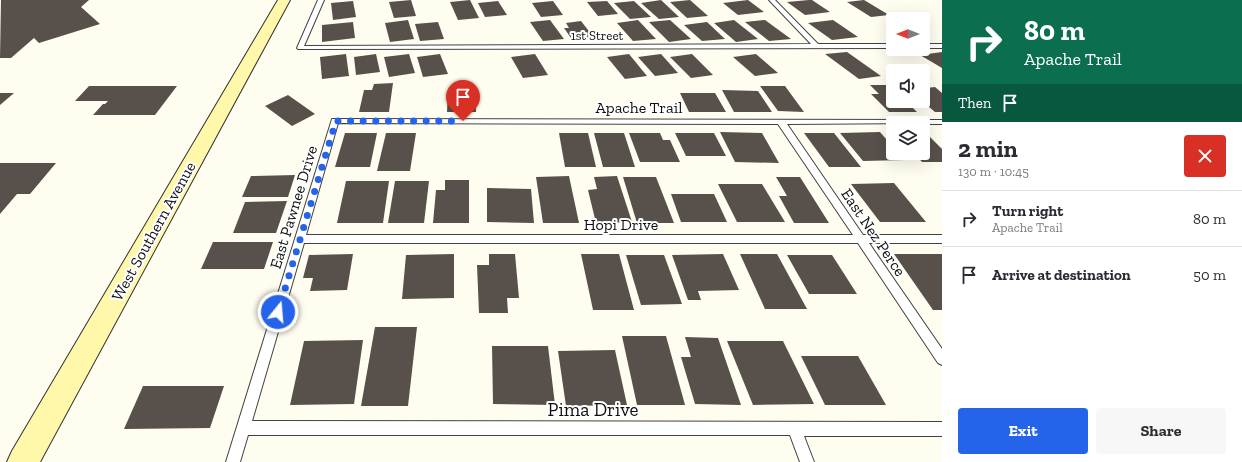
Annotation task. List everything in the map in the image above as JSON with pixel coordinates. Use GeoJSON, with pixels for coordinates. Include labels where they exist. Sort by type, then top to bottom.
{"type":"FeatureCollection","features":[{"type":"Feature","properties":{"kind":"main road","name":"West Southern Avenue"},"geometry":{"type":"LineString","coordinates":[[23,462],[284,0]]}},
{"type":"Feature","properties":{"kind":"lane","name":"1st Street"},"geometry":{"type":"LineString","coordinates":[[321,0],[300,48],[886,46]]}},
{"type":"Feature","properties":{"kind":"lane"},"geometry":{"type":"LineString","coordinates":[[772,0],[817,47]]}},
{"type":"Feature","properties":{"kind":"lane"},"geometry":{"type":"LineString","coordinates":[[930,46],[942,46]]}},
{"type":"Feature","properties":{"kind":"lane","name":"Apache Trail"},"geometry":{"type":"LineString","coordinates":[[336,121],[942,122]]}},
{"type":"Feature","properties":{"kind":"lane","name":"East Pawnee Drive"},"geometry":{"type":"LineString","coordinates":[[233,462],[336,121]]}},
{"type":"Feature","properties":{"kind":"lane","name":"East Nez Perce"},"geometry":{"type":"LineString","coordinates":[[781,122],[942,359]]}},
{"type":"Feature","properties":{"kind":"lane","name":"Hopi Drive"},"geometry":{"type":"LineString","coordinates":[[300,239],[942,239]]}},
{"type":"Feature","properties":{"kind":"lane","name":"Pima Drive"},"geometry":{"type":"LineString","coordinates":[[243,428],[942,429]]}},
{"type":"Feature","properties":{"kind":"lane"},"geometry":{"type":"LineString","coordinates":[[794,428],[807,462]]}},
{"type":"Feature","properties":{"kind":"building"},"geometry":{"type":"Polygon","coordinates":[[[1,0],[89,0],[81,7],[100,24],[39,43],[34,38],[11,58],[0,58],[1,0]]]}},
{"type":"Feature","properties":{"kind":"building"},"geometry":{"type":"Polygon","coordinates":[[[411,0],[416,16],[394,18],[389,2],[411,0]]]}},
{"type":"Feature","properties":{"kind":"building"},"geometry":{"type":"Polygon","coordinates":[[[470,0],[479,18],[458,20],[450,2],[470,0]]]}},
{"type":"Feature","properties":{"kind":"building"},"geometry":{"type":"Polygon","coordinates":[[[661,0],[679,17],[659,19],[641,3],[661,0]]]}},
{"type":"Feature","properties":{"kind":"building"},"geometry":{"type":"Polygon","coordinates":[[[690,0],[708,16],[687,18],[670,2],[690,0]]]}},
{"type":"Feature","properties":{"kind":"building"},"geometry":{"type":"Polygon","coordinates":[[[748,0],[764,12],[738,15],[723,3],[748,0]]]}},
{"type":"Feature","properties":{"kind":"building"},"geometry":{"type":"Polygon","coordinates":[[[812,0],[830,12],[805,15],[787,2],[812,0]]]}},
{"type":"Feature","properties":{"kind":"building"},"geometry":{"type":"Polygon","coordinates":[[[864,0],[886,13],[886,15],[871,17],[847,2],[864,0]]]}},
{"type":"Feature","properties":{"kind":"building"},"geometry":{"type":"Polygon","coordinates":[[[353,1],[356,17],[333,20],[331,3],[353,1]]]}},
{"type":"Feature","properties":{"kind":"building"},"geometry":{"type":"Polygon","coordinates":[[[498,1],[507,15],[485,17],[478,3],[498,1]]]}},
{"type":"Feature","properties":{"kind":"building"},"geometry":{"type":"Polygon","coordinates":[[[553,1],[563,15],[541,17],[532,3],[553,1]]]}},
{"type":"Feature","properties":{"kind":"building"},"geometry":{"type":"Polygon","coordinates":[[[607,1],[618,14],[598,16],[587,2],[607,1]]]}},
{"type":"Feature","properties":{"kind":"building"},"geometry":{"type":"Polygon","coordinates":[[[634,1],[651,17],[630,19],[614,3],[634,1]]]}},
{"type":"Feature","properties":{"kind":"building"},"geometry":{"type":"Polygon","coordinates":[[[408,20],[414,39],[390,42],[385,23],[408,20]]]}},
{"type":"Feature","properties":{"kind":"building"},"geometry":{"type":"Polygon","coordinates":[[[550,20],[564,39],[543,41],[530,22],[550,20]]]}},
{"type":"Feature","properties":{"kind":"building"},"geometry":{"type":"Polygon","coordinates":[[[638,20],[656,39],[633,41],[617,23],[638,20]]]}},
{"type":"Feature","properties":{"kind":"building"},"geometry":{"type":"Polygon","coordinates":[[[670,20],[691,39],[669,42],[649,22],[670,20]]]}},
{"type":"Feature","properties":{"kind":"building"},"geometry":{"type":"Polygon","coordinates":[[[734,20],[758,39],[736,42],[714,23],[734,20]]]}},
{"type":"Feature","properties":{"kind":"building"},"geometry":{"type":"Polygon","coordinates":[[[765,20],[791,39],[769,41],[745,22],[765,20]]]}},
{"type":"Feature","properties":{"kind":"building"},"geometry":{"type":"Polygon","coordinates":[[[833,20],[858,37],[832,40],[808,23],[833,20]]]}},
{"type":"Feature","properties":{"kind":"building"},"geometry":{"type":"Polygon","coordinates":[[[581,21],[595,39],[573,41],[564,28],[569,28],[566,23],[581,21]]]}},
{"type":"Feature","properties":{"kind":"building"},"geometry":{"type":"Polygon","coordinates":[[[353,22],[355,38],[322,42],[322,25],[353,22]]]}},
{"type":"Feature","properties":{"kind":"building"},"geometry":{"type":"Polygon","coordinates":[[[438,22],[444,39],[420,41],[415,24],[438,22]]]}},
{"type":"Feature","properties":{"kind":"building"},"geometry":{"type":"Polygon","coordinates":[[[707,22],[725,39],[702,41],[684,25],[707,22]]]}},
{"type":"Feature","properties":{"kind":"building"},"geometry":{"type":"Polygon","coordinates":[[[847,52],[881,76],[859,79],[825,54],[847,52]]]}},
{"type":"Feature","properties":{"kind":"building"},"geometry":{"type":"Polygon","coordinates":[[[942,52],[942,68],[922,56],[930,56],[930,54],[942,52]]]}},
{"type":"Feature","properties":{"kind":"building"},"geometry":{"type":"Polygon","coordinates":[[[346,54],[349,76],[322,79],[320,57],[346,54]]]}},
{"type":"Feature","properties":{"kind":"building"},"geometry":{"type":"Polygon","coordinates":[[[376,54],[380,72],[356,75],[354,57],[376,54]]]}},
{"type":"Feature","properties":{"kind":"building"},"geometry":{"type":"Polygon","coordinates":[[[409,54],[415,73],[389,77],[384,57],[409,54]]]}},
{"type":"Feature","properties":{"kind":"building"},"geometry":{"type":"Polygon","coordinates":[[[440,54],[448,74],[423,77],[417,57],[440,54]]]}},
{"type":"Feature","properties":{"kind":"building"},"geometry":{"type":"Polygon","coordinates":[[[535,54],[548,75],[523,78],[511,57],[535,54]]]}},
{"type":"Feature","properties":{"kind":"building"},"geometry":{"type":"Polygon","coordinates":[[[629,54],[647,76],[625,79],[607,57],[629,54]]]}},
{"type":"Feature","properties":{"kind":"building"},"geometry":{"type":"Polygon","coordinates":[[[661,54],[678,73],[655,76],[638,57],[661,54]]]}},
{"type":"Feature","properties":{"kind":"building"},"geometry":{"type":"Polygon","coordinates":[[[692,54],[713,75],[691,78],[670,57],[692,54]]]}},
{"type":"Feature","properties":{"kind":"building"},"geometry":{"type":"Polygon","coordinates":[[[756,54],[778,73],[755,76],[733,57],[756,54]]]}},
{"type":"Feature","properties":{"kind":"building"},"geometry":{"type":"Polygon","coordinates":[[[393,83],[389,112],[359,112],[364,90],[372,90],[374,84],[393,83]]]}},
{"type":"Feature","properties":{"kind":"building"},"geometry":{"type":"Polygon","coordinates":[[[455,85],[475,85],[476,112],[447,112],[448,91],[455,91],[455,85]]]}},
{"type":"Feature","properties":{"kind":"building"},"geometry":{"type":"Polygon","coordinates":[[[870,85],[886,85],[886,108],[913,108],[917,112],[889,112],[871,94],[879,94],[870,85]]]}},
{"type":"Feature","properties":{"kind":"building"},"geometry":{"type":"Polygon","coordinates":[[[89,86],[177,86],[155,115],[93,115],[103,104],[108,101],[75,101],[89,86]]]}},
{"type":"Feature","properties":{"kind":"building"},"geometry":{"type":"Polygon","coordinates":[[[760,86],[785,86],[804,112],[778,111],[760,86]]]}},
{"type":"Feature","properties":{"kind":"building"},"geometry":{"type":"Polygon","coordinates":[[[935,87],[942,93],[942,112],[935,112],[930,108],[930,88],[935,87]]]}},
{"type":"Feature","properties":{"kind":"building"},"geometry":{"type":"Polygon","coordinates":[[[722,90],[758,91],[772,112],[734,112],[722,90]]]}},
{"type":"Feature","properties":{"kind":"building"},"geometry":{"type":"Polygon","coordinates":[[[0,93],[14,93],[0,105],[0,93]]]}},
{"type":"Feature","properties":{"kind":"building"},"geometry":{"type":"Polygon","coordinates":[[[680,93],[715,93],[726,112],[689,112],[680,93]]]}},
{"type":"Feature","properties":{"kind":"building"},"geometry":{"type":"Polygon","coordinates":[[[288,95],[315,114],[292,126],[265,106],[288,95]]]}},
{"type":"Feature","properties":{"kind":"building"},"geometry":{"type":"Polygon","coordinates":[[[720,132],[762,133],[779,163],[735,162],[720,132]]]}},
{"type":"Feature","properties":{"kind":"building"},"geometry":{"type":"Polygon","coordinates":[[[880,132],[886,139],[886,160],[905,160],[863,161],[840,133],[880,132]]]}},
{"type":"Feature","properties":{"kind":"building"},"geometry":{"type":"Polygon","coordinates":[[[345,133],[377,133],[370,167],[335,167],[345,133]]]}},
{"type":"Feature","properties":{"kind":"building"},"geometry":{"type":"Polygon","coordinates":[[[386,133],[416,133],[410,171],[377,171],[386,133]]]}},
{"type":"Feature","properties":{"kind":"building"},"geometry":{"type":"Polygon","coordinates":[[[559,133],[588,133],[596,167],[565,167],[559,133]]]}},
{"type":"Feature","properties":{"kind":"building"},"geometry":{"type":"Polygon","coordinates":[[[594,133],[624,133],[635,167],[603,167],[594,133]]]}},
{"type":"Feature","properties":{"kind":"building"},"geometry":{"type":"Polygon","coordinates":[[[629,133],[660,133],[663,140],[670,140],[680,162],[640,162],[629,133]]]}},
{"type":"Feature","properties":{"kind":"building"},"geometry":{"type":"Polygon","coordinates":[[[675,133],[714,133],[726,156],[686,156],[675,133]]]}},
{"type":"Feature","properties":{"kind":"building"},"geometry":{"type":"Polygon","coordinates":[[[804,133],[834,133],[861,167],[829,167],[804,133]]]}},
{"type":"Feature","properties":{"kind":"building"},"geometry":{"type":"Polygon","coordinates":[[[930,137],[942,149],[942,162],[922,162],[920,160],[930,160],[930,137]]]}},
{"type":"Feature","properties":{"kind":"building"},"geometry":{"type":"Polygon","coordinates":[[[0,163],[56,163],[30,194],[17,194],[0,214],[0,163]]]}},
{"type":"Feature","properties":{"kind":"building"},"geometry":{"type":"Polygon","coordinates":[[[295,175],[288,197],[242,197],[251,176],[295,175]]]}},
{"type":"Feature","properties":{"kind":"building"},"geometry":{"type":"Polygon","coordinates":[[[569,176],[579,223],[543,223],[536,177],[569,176]]]}},
{"type":"Feature","properties":{"kind":"building"},"geometry":{"type":"Polygon","coordinates":[[[617,176],[632,222],[596,223],[588,190],[597,189],[594,177],[617,176]]]}},
{"type":"Feature","properties":{"kind":"building"},"geometry":{"type":"Polygon","coordinates":[[[623,177],[656,177],[674,223],[637,223],[623,177]]]}},
{"type":"Feature","properties":{"kind":"building"},"geometry":{"type":"Polygon","coordinates":[[[776,177],[800,177],[829,223],[794,223],[779,196],[787,196],[776,177]]]}},
{"type":"Feature","properties":{"kind":"building"},"geometry":{"type":"Polygon","coordinates":[[[445,180],[469,180],[469,223],[433,223],[436,190],[445,190],[445,180]]]}},
{"type":"Feature","properties":{"kind":"building"},"geometry":{"type":"Polygon","coordinates":[[[346,181],[389,181],[383,223],[337,223],[346,181]]]}},
{"type":"Feature","properties":{"kind":"building"},"geometry":{"type":"Polygon","coordinates":[[[395,181],[429,181],[424,223],[388,223],[395,181]]]}},
{"type":"Feature","properties":{"kind":"building"},"geometry":{"type":"Polygon","coordinates":[[[894,183],[926,222],[880,222],[851,184],[894,183]]]}},
{"type":"Feature","properties":{"kind":"building"},"geometry":{"type":"Polygon","coordinates":[[[718,184],[762,184],[785,222],[737,222],[718,184]]]}},
{"type":"Feature","properties":{"kind":"building"},"geometry":{"type":"Polygon","coordinates":[[[487,188],[531,189],[534,223],[487,222],[487,188]]]}},
{"type":"Feature","properties":{"kind":"building"},"geometry":{"type":"Polygon","coordinates":[[[671,194],[714,194],[727,222],[681,222],[671,194]]]}},
{"type":"Feature","properties":{"kind":"building"},"geometry":{"type":"Polygon","coordinates":[[[287,201],[276,233],[233,233],[245,202],[287,201]]]}},
{"type":"Feature","properties":{"kind":"building"},"geometry":{"type":"Polygon","coordinates":[[[213,242],[273,242],[264,269],[201,269],[213,242]]]}},
{"type":"Feature","properties":{"kind":"building"},"geometry":{"type":"Polygon","coordinates":[[[353,254],[347,290],[310,291],[313,278],[303,278],[309,255],[353,254]]]}},
{"type":"Feature","properties":{"kind":"building"},"geometry":{"type":"Polygon","coordinates":[[[454,254],[454,298],[402,299],[406,255],[454,254]]]}},
{"type":"Feature","properties":{"kind":"building"},"geometry":{"type":"Polygon","coordinates":[[[489,254],[515,254],[519,298],[507,298],[508,313],[479,313],[477,265],[489,265],[489,254]]]}},
{"type":"Feature","properties":{"kind":"building"},"geometry":{"type":"Polygon","coordinates":[[[581,254],[619,254],[634,310],[593,310],[581,254]]]}},
{"type":"Feature","properties":{"kind":"building"},"geometry":{"type":"Polygon","coordinates":[[[723,254],[739,290],[698,291],[701,300],[688,300],[672,255],[723,254]]]}},
{"type":"Feature","properties":{"kind":"building"},"geometry":{"type":"Polygon","coordinates":[[[740,254],[777,254],[807,309],[765,309],[740,254]]]}},
{"type":"Feature","properties":{"kind":"building"},"geometry":{"type":"Polygon","coordinates":[[[894,254],[942,254],[942,310],[933,310],[894,254]]]}},
{"type":"Feature","properties":{"kind":"building"},"geometry":{"type":"Polygon","coordinates":[[[626,255],[664,255],[682,304],[641,305],[626,255]]]}},
{"type":"Feature","properties":{"kind":"building"},"geometry":{"type":"Polygon","coordinates":[[[787,255],[832,255],[857,294],[809,294],[787,255]]]}},
{"type":"Feature","properties":{"kind":"building"},"geometry":{"type":"Polygon","coordinates":[[[375,327],[417,327],[408,406],[361,406],[375,327]]]}},
{"type":"Feature","properties":{"kind":"building"},"geometry":{"type":"Polygon","coordinates":[[[622,336],[666,336],[685,405],[637,405],[622,336]]]}},
{"type":"Feature","properties":{"kind":"building"},"geometry":{"type":"Polygon","coordinates":[[[685,337],[718,338],[741,405],[695,404],[681,357],[691,357],[685,337]]]}},
{"type":"Feature","properties":{"kind":"building"},"geometry":{"type":"Polygon","coordinates":[[[363,340],[354,404],[290,405],[304,341],[363,340]]]}},
{"type":"Feature","properties":{"kind":"building"},"geometry":{"type":"Polygon","coordinates":[[[727,341],[783,341],[814,404],[753,405],[727,341]]]}},
{"type":"Feature","properties":{"kind":"building"},"geometry":{"type":"Polygon","coordinates":[[[492,346],[548,346],[555,405],[493,404],[492,346]]]}},
{"type":"Feature","properties":{"kind":"building"},"geometry":{"type":"Polygon","coordinates":[[[615,350],[627,405],[566,406],[558,351],[615,350]]]}},
{"type":"Feature","properties":{"kind":"building"},"geometry":{"type":"Polygon","coordinates":[[[801,356],[858,356],[886,405],[825,405],[801,356]]]}},
{"type":"Feature","properties":{"kind":"building"},"geometry":{"type":"Polygon","coordinates":[[[143,386],[224,386],[210,428],[124,429],[143,386]]]}},
{"type":"Feature","properties":{"kind":"route"},"geometry":{"type":"LineString","coordinates":[[278,312],[336,121],[463,121]]}}]}
